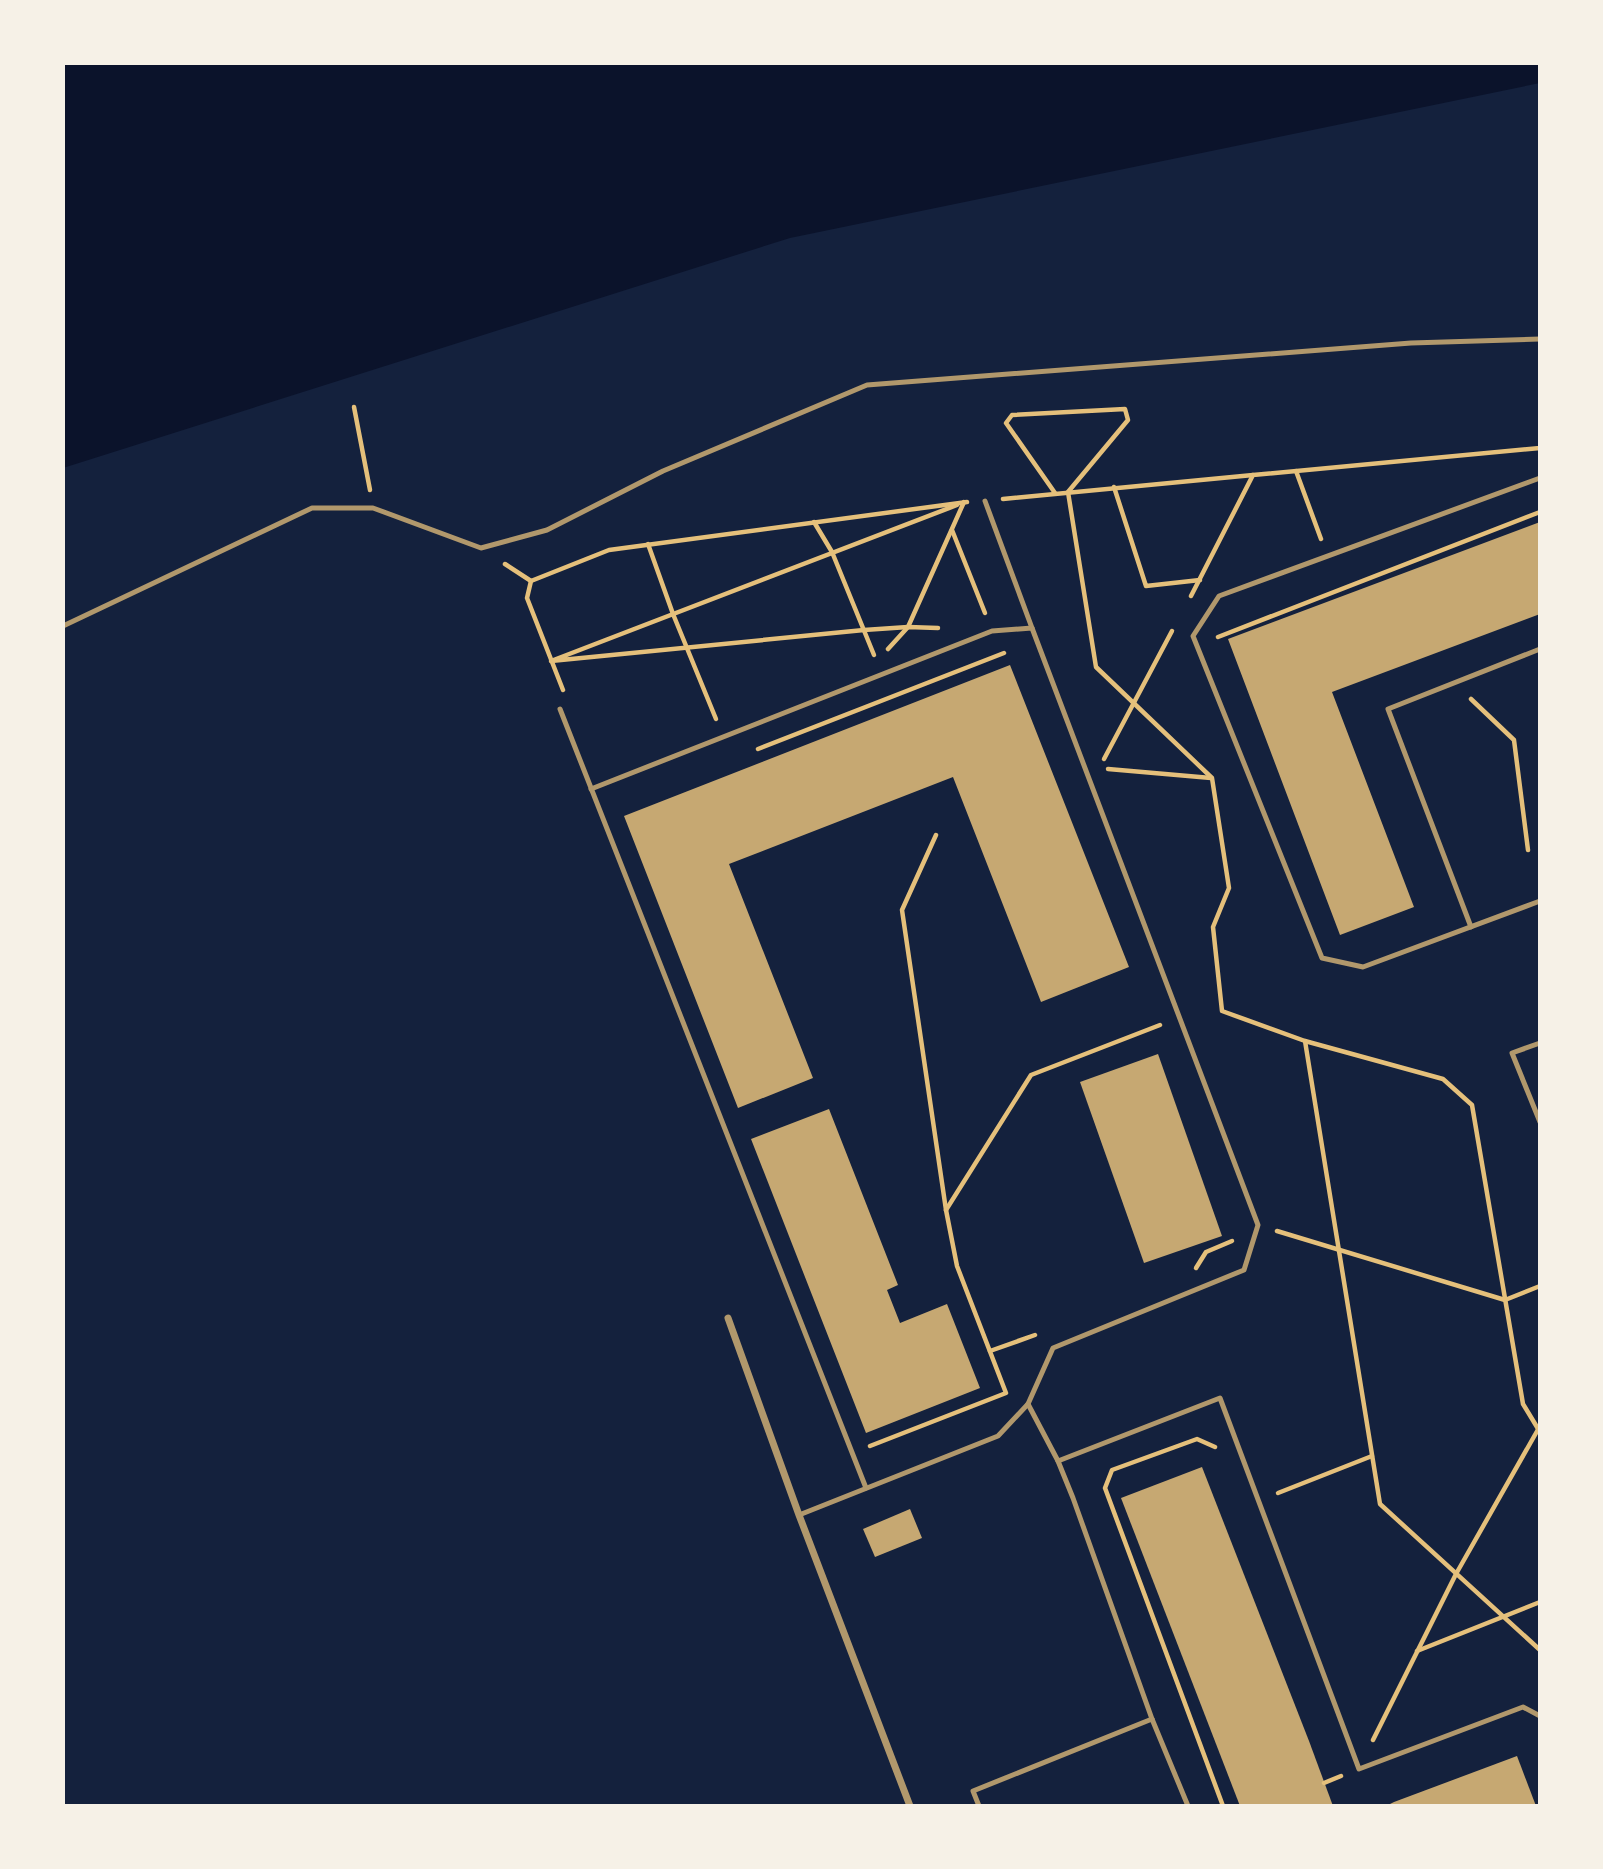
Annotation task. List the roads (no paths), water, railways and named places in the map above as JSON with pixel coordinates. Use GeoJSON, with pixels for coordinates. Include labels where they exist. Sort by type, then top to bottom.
{"type":"FeatureCollection","features":[{"type":"Feature","properties":{"kind":"street"},"geometry":{"type":"LineString","coordinates":[[728,1318],[799,1515],[910,1806]]}},
{"type":"Feature","properties":{"kind":"lane"},"geometry":{"type":"LineString","coordinates":[[63,626],[312,508],[373,508],[481,548],[547,530],[663,471],[867,385],[1411,343],[1540,339]]}},
{"type":"Feature","properties":{"kind":"lane"},"geometry":{"type":"LineString","coordinates":[[1540,478],[1219,596],[1194,636],[1322,958],[1363,967],[1540,901]]}},
{"type":"Feature","properties":{"kind":"lane"},"geometry":{"type":"LineString","coordinates":[[799,1515],[998,1436],[1028,1404],[1053,1348],[1244,1270],[1258,1225],[985,500]]}},
{"type":"Feature","properties":{"kind":"lane"},"geometry":{"type":"LineString","coordinates":[[591,789],[992,631],[1032,628]]}},
{"type":"Feature","properties":{"kind":"lane"},"geometry":{"type":"LineString","coordinates":[[1471,928],[1388,709],[1540,649]]}},
{"type":"Feature","properties":{"kind":"lane"},"geometry":{"type":"LineString","coordinates":[[560,709],[866,1488]]}},
{"type":"Feature","properties":{"kind":"lane"},"geometry":{"type":"LineString","coordinates":[[1540,1044],[1513,1053],[1540,1122]]}},
{"type":"Feature","properties":{"kind":"lane"},"geometry":{"type":"LineString","coordinates":[[1058,1461],[1220,1398],[1359,1769],[1523,1707],[1540,1716]]}},
{"type":"Feature","properties":{"kind":"lane"},"geometry":{"type":"LineString","coordinates":[[1028,1404],[1058,1461],[1152,1719],[1188,1806]]}},
{"type":"Feature","properties":{"kind":"lane"},"geometry":{"type":"LineString","coordinates":[[979,1806],[973,1791],[1152,1719]]}},
{"type":"Feature","properties":{"kind":"water"},"geometry":{"type":"Polygon","coordinates":[[[63,63],[1540,63],[1540,83],[790,238],[63,468],[63,63]]]}}]}
